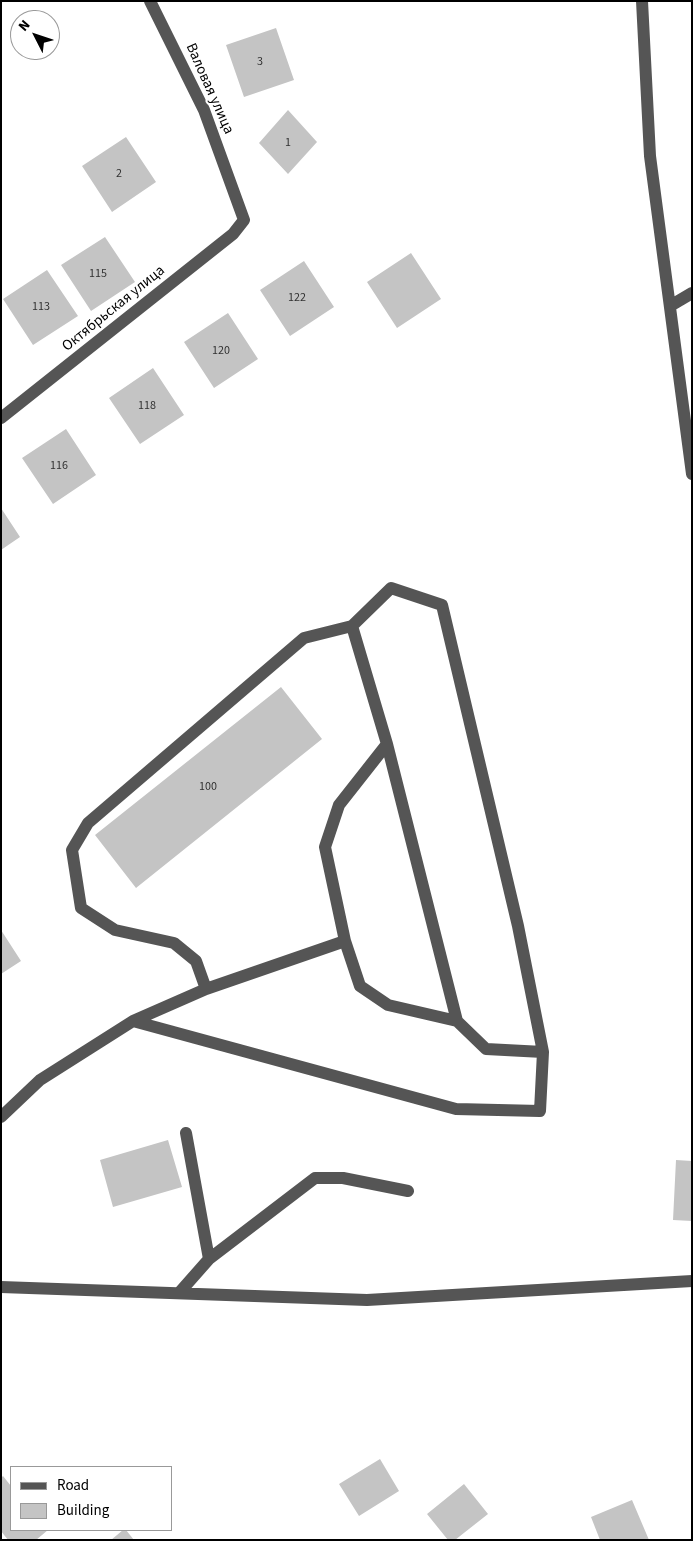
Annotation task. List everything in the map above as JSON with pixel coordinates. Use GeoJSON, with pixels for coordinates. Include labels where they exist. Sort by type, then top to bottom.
{"type":"FeatureCollection","features":[{"type":"Feature","properties":{"kind":"street","name":"Валовая улица"},"geometry":{"type":"LineString","coordinates":[[150,1],[204,110],[244,220]]}},
{"type":"Feature","properties":{"kind":"street"},"geometry":{"type":"LineString","coordinates":[[642,1],[650,156],[692,474]]}},
{"type":"Feature","properties":{"kind":"street","name":"Октябрьская улица"},"geometry":{"type":"LineString","coordinates":[[1,418],[233,234],[244,220]]}},
{"type":"Feature","properties":{"kind":"street"},"geometry":{"type":"LineString","coordinates":[[670,306],[692,293]]}},
{"type":"Feature","properties":{"kind":"street"},"geometry":{"type":"LineString","coordinates":[[133,1021],[456,1109],[540,1111],[543,1052],[515,917],[442,605],[391,588],[352,626],[304,638],[88,823],[72,850],[81,908],[115,930],[174,943],[196,961],[206,989]]}},
{"type":"Feature","properties":{"kind":"street"},"geometry":{"type":"LineString","coordinates":[[352,626],[387,744],[457,1021]]}},
{"type":"Feature","properties":{"kind":"street"},"geometry":{"type":"LineString","coordinates":[[387,744],[339,805],[325,847],[345,941],[360,986],[388,1005],[457,1021],[486,1049],[543,1052]]}},
{"type":"Feature","properties":{"kind":"street"},"geometry":{"type":"LineString","coordinates":[[1,1116],[40,1080],[133,1021],[206,989],[345,941]]}},
{"type":"Feature","properties":{"kind":"street"},"geometry":{"type":"LineString","coordinates":[[186,1133],[209,1259]]}},
{"type":"Feature","properties":{"kind":"street"},"geometry":{"type":"LineString","coordinates":[[179,1293],[209,1259],[315,1178],[343,1178],[408,1191]]}},
{"type":"Feature","properties":{"kind":"street"},"geometry":{"type":"LineString","coordinates":[[1,1287],[367,1300],[692,1281]]}},
{"type":"Feature","properties":{"kind":"building"},"geometry":{"type":"Polygon","coordinates":[[[276,28],[294,80],[244,97],[226,45],[276,28]]]}},
{"type":"Feature","properties":{"kind":"building"},"geometry":{"type":"Polygon","coordinates":[[[288,110],[317,142],[288,174],[259,143],[288,110]]]}},
{"type":"Feature","properties":{"kind":"building"},"geometry":{"type":"Polygon","coordinates":[[[126,137],[156,182],[112,212],[82,166],[126,137]]]}},
{"type":"Feature","properties":{"kind":"building"},"geometry":{"type":"Polygon","coordinates":[[[105,237],[135,282],[91,311],[61,265],[105,237]]]}},
{"type":"Feature","properties":{"kind":"building"},"geometry":{"type":"Polygon","coordinates":[[[411,253],[441,299],[397,328],[367,282],[411,253]]]}},
{"type":"Feature","properties":{"kind":"building"},"geometry":{"type":"Polygon","coordinates":[[[304,261],[334,307],[290,336],[260,290],[304,261]]]}},
{"type":"Feature","properties":{"kind":"building"},"geometry":{"type":"Polygon","coordinates":[[[47,270],[78,316],[33,345],[3,299],[47,270]]]}},
{"type":"Feature","properties":{"kind":"building"},"geometry":{"type":"Polygon","coordinates":[[[228,313],[258,359],[214,388],[184,342],[228,313]]]}},
{"type":"Feature","properties":{"kind":"building"},"geometry":{"type":"Polygon","coordinates":[[[153,368],[184,415],[140,444],[109,398],[153,368]]]}},
{"type":"Feature","properties":{"kind":"building"},"geometry":{"type":"Polygon","coordinates":[[[66,429],[96,475],[53,504],[22,458],[66,429]]]}},
{"type":"Feature","properties":{"kind":"building"},"geometry":{"type":"Polygon","coordinates":[[[1,508],[20,537],[1,550],[1,508]]]}},
{"type":"Feature","properties":{"kind":"building"},"geometry":{"type":"Polygon","coordinates":[[[281,687],[322,739],[136,888],[95,835],[281,687]]]}},
{"type":"Feature","properties":{"kind":"building"},"geometry":{"type":"Polygon","coordinates":[[[1,930],[21,961],[1,974],[1,930]]]}},
{"type":"Feature","properties":{"kind":"building"},"geometry":{"type":"Polygon","coordinates":[[[168,1140],[182,1187],[113,1207],[100,1160],[168,1140]]]}},
{"type":"Feature","properties":{"kind":"building"},"geometry":{"type":"Polygon","coordinates":[[[676,1160],[692,1161],[692,1221],[673,1220],[676,1160]]]}},
{"type":"Feature","properties":{"kind":"building"},"geometry":{"type":"Polygon","coordinates":[[[380,1459],[399,1491],[359,1516],[339,1484],[380,1459]]]}},
{"type":"Feature","properties":{"kind":"building"},"geometry":{"type":"Polygon","coordinates":[[[3,1476],[10,1485],[10,1531],[47,1531],[36,1540],[8,1540],[1,1531],[1,1478],[3,1476]]]}},
{"type":"Feature","properties":{"kind":"building"},"geometry":{"type":"Polygon","coordinates":[[[464,1484],[488,1514],[455,1540],[448,1540],[427,1514],[464,1484]]]}},
{"type":"Feature","properties":{"kind":"building"},"geometry":{"type":"Polygon","coordinates":[[[632,1500],[649,1540],[600,1540],[591,1517],[632,1500]]]}},
{"type":"Feature","properties":{"kind":"building"},"geometry":{"type":"Polygon","coordinates":[[[122,1531],[127,1531],[134,1540],[111,1540],[122,1531]]]}}]}
